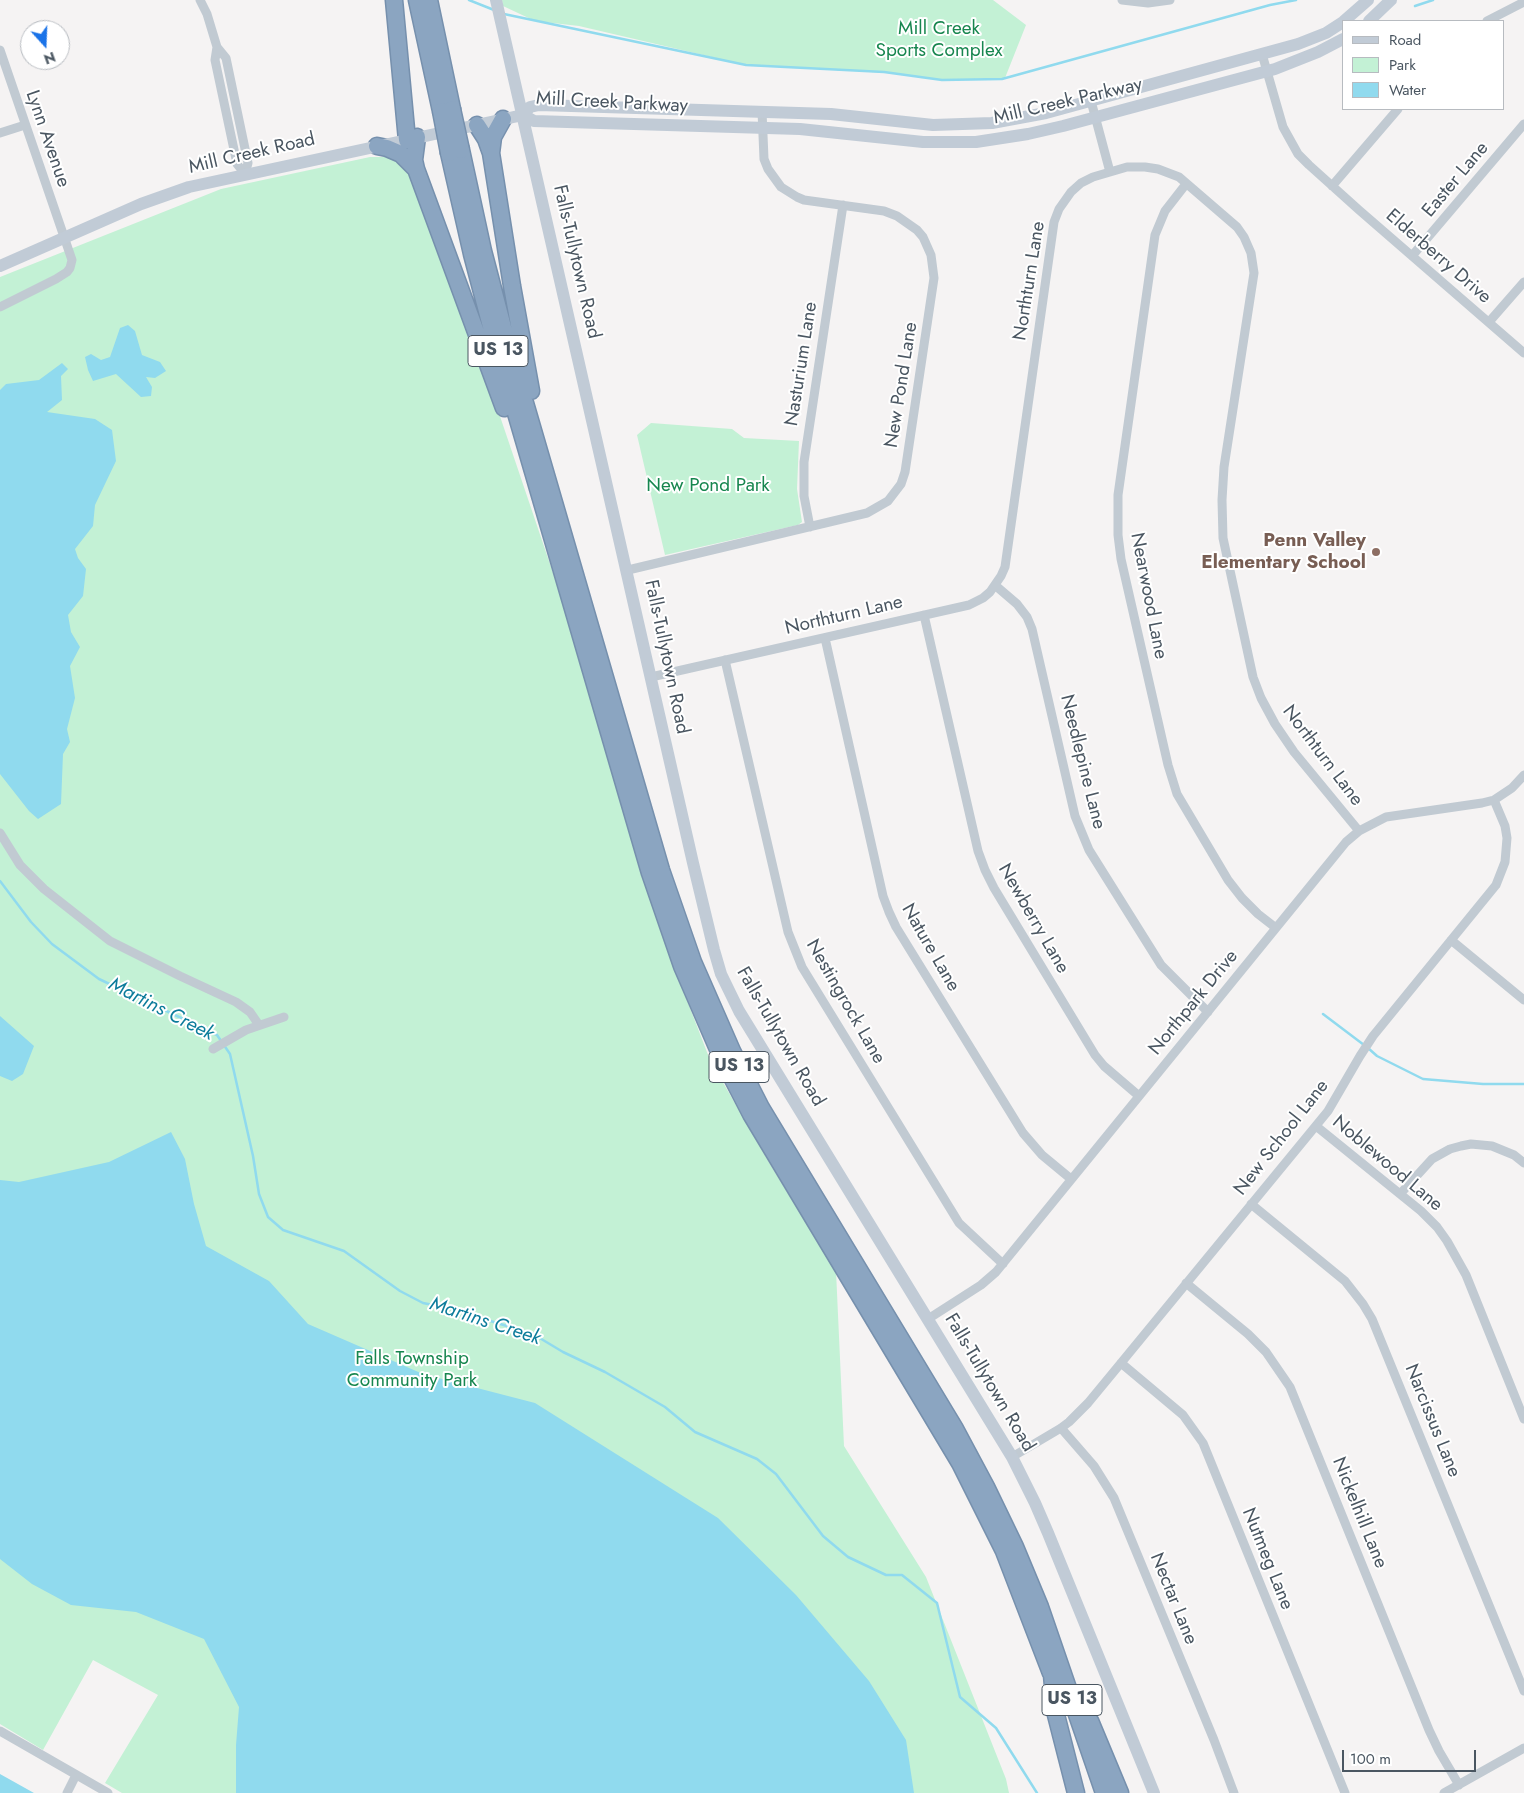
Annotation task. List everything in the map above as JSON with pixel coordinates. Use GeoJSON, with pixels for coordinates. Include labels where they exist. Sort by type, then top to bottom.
{"type":"FeatureCollection","features":[{"type":"Feature","properties":{"kind":"highway"},"geometry":{"type":"LineString","coordinates":[[394,0],[416,169],[555,547]]}},
{"type":"Feature","properties":{"kind":"highway","name":"US 13"},"geometry":{"type":"LineString","coordinates":[[417,0],[447,110]]}},
{"type":"Feature","properties":{"kind":"highway","name":"US 13"},"geometry":{"type":"LineString","coordinates":[[429,0],[447,110],[482,294],[660,905],[682,966],[707,1026],[736,1086],[767,1143],[928,1406],[960,1463],[1004,1551],[1052,1674],[1093,1793]]}},
{"type":"Feature","properties":{"kind":"highway"},"geometry":{"type":"LineString","coordinates":[[490,153],[496,131],[503,119]]}},
{"type":"Feature","properties":{"kind":"highway"},"geometry":{"type":"LineString","coordinates":[[477,125],[484,134],[490,153],[512,286],[548,480]]}},
{"type":"Feature","properties":{"kind":"highway"},"geometry":{"type":"LineString","coordinates":[[377,146],[401,154],[416,169]]}},
{"type":"Feature","properties":{"kind":"highway","name":"US 13"},"geometry":{"type":"LineString","coordinates":[[455,152],[491,284],[661,870],[682,932],[718,1022],[746,1080],[777,1137],[967,1450],[1001,1516],[1040,1607],[1104,1793]]}},
{"type":"Feature","properties":{"kind":"highway"},"geometry":{"type":"LineString","coordinates":[[1040,1607],[1120,1793]]}},
{"type":"Feature","properties":{"kind":"highway"},"geometry":{"type":"LineString","coordinates":[[1052,1674],[1055,1711],[1076,1793]]}},
{"type":"Feature","properties":{"kind":"main road","name":"Mill Creek Parkway"},"geometry":{"type":"LineString","coordinates":[[1345,20],[1368,0]]}},
{"type":"Feature","properties":{"kind":"main road"},"geometry":{"type":"LineString","coordinates":[[1370,20],[1391,0]]}},
{"type":"Feature","properties":{"kind":"main road","name":"Falls-Tullytown Road"},"geometry":{"type":"LineString","coordinates":[[497,3],[714,950],[728,989],[739,1011],[1012,1457],[1048,1533],[1154,1793]]}},
{"type":"Feature","properties":{"kind":"main road","name":"Mill Creek Parkway"},"geometry":{"type":"LineString","coordinates":[[1342,23],[1312,39],[1262,54],[1091,101],[992,123],[959,125],[913,124],[831,114],[539,105],[530,107],[523,115],[534,121],[800,129],[922,142],[984,141],[1028,134],[1266,71],[1297,61],[1342,39]]}},
{"type":"Feature","properties":{"kind":"main road","name":"Mill Creek Road"},"geometry":{"type":"LineString","coordinates":[[0,266],[141,204],[204,183],[523,115]]}},
{"type":"Feature","properties":{"kind":"street"},"geometry":{"type":"LineString","coordinates":[[200,0],[207,14],[217,47],[215,60],[237,164],[245,174]]}},
{"type":"Feature","properties":{"kind":"street"},"geometry":{"type":"LineString","coordinates":[[1122,0],[1148,3],[1170,0]]}},
{"type":"Feature","properties":{"kind":"street"},"geometry":{"type":"LineString","coordinates":[[1489,20],[1524,2]]}},
{"type":"Feature","properties":{"kind":"street","name":"Lynn Avenue"},"geometry":{"type":"LineString","coordinates":[[0,50],[72,260],[67,272],[0,307]]}},
{"type":"Feature","properties":{"kind":"street","name":"Elderberry Drive"},"geometry":{"type":"LineString","coordinates":[[1262,54],[1283,127],[1290,141],[1309,166],[1524,353]]}},
{"type":"Feature","properties":{"kind":"street"},"geometry":{"type":"LineString","coordinates":[[1091,101],[1110,172]]}},
{"type":"Feature","properties":{"kind":"street"},"geometry":{"type":"LineString","coordinates":[[1332,186],[1397,110]]}},
{"type":"Feature","properties":{"kind":"street","name":"New Pond Lane"},"geometry":{"type":"LineString","coordinates":[[628,570],[867,513],[888,501],[901,484],[905,472],[934,278],[933,264],[928,246],[917,230],[906,221],[889,213],[804,200],[781,187],[768,169],[764,158],[762,111]]}},
{"type":"Feature","properties":{"kind":"street","name":"Easter Lane"},"geometry":{"type":"LineString","coordinates":[[1412,256],[1524,124]]}},
{"type":"Feature","properties":{"kind":"street"},"geometry":{"type":"LineString","coordinates":[[0,133],[25,125]]}},
{"type":"Feature","properties":{"kind":"street","name":"Northturn Lane"},"geometry":{"type":"LineString","coordinates":[[651,677],[972,604],[983,598],[996,586],[1005,567],[1054,222],[1059,209],[1071,192],[1087,180],[1127,167],[1145,167],[1171,173],[1186,184],[1237,227],[1248,245],[1254,265],[1224,467],[1221,519],[1223,538],[1253,677],[1261,698],[1275,724],[1358,831]]}},
{"type":"Feature","properties":{"kind":"street","name":"Nearwood Lane"},"geometry":{"type":"LineString","coordinates":[[1186,184],[1165,211],[1155,235],[1118,495],[1118,535],[1121,559],[1168,765],[1177,794],[1228,880],[1253,909],[1276,928]]}},
{"type":"Feature","properties":{"kind":"street","name":"Nasturium Lane"},"geometry":{"type":"LineString","coordinates":[[810,527],[804,496],[804,462],[843,205]]}},
{"type":"Feature","properties":{"kind":"street"},"geometry":{"type":"LineString","coordinates":[[1489,322],[1524,282]]}},
{"type":"Feature","properties":{"kind":"street","name":"Needlepine Lane"},"geometry":{"type":"LineString","coordinates":[[996,586],[1017,604],[1027,617],[1032,629],[1075,816],[1089,850],[1160,965],[1208,1012]]}},
{"type":"Feature","properties":{"kind":"street","name":"Newberry Lane"},"geometry":{"type":"LineString","coordinates":[[924,615],[978,851],[985,870],[1095,1055],[1104,1066],[1139,1096]]}},
{"type":"Feature","properties":{"kind":"street","name":"Nature Lane"},"geometry":{"type":"LineString","coordinates":[[825,638],[883,896],[889,912],[896,927],[1023,1133],[1042,1156],[1071,1180]]}},
{"type":"Feature","properties":{"kind":"street","name":"Nestingrock Lane"},"geometry":{"type":"LineString","coordinates":[[725,660],[788,932],[802,967],[959,1223],[1003,1264]]}},
{"type":"Feature","properties":{"kind":"street","name":"Northpark Drive"},"geometry":{"type":"LineString","coordinates":[[928,1319],[988,1280],[1003,1264],[1346,842],[1358,831],[1386,818],[1401,814],[1494,800],[1512,788],[1524,775]]}},
{"type":"Feature","properties":{"kind":"street","name":"New School Lane"},"geometry":{"type":"LineString","coordinates":[[1012,1457],[1061,1428],[1088,1402],[1122,1363],[1316,1126],[1338,1095],[1373,1036],[1496,885],[1506,862],[1507,850],[1506,832],[1494,800]]}},
{"type":"Feature","properties":{"kind":"street"},"geometry":{"type":"LineString","coordinates":[[0,833],[20,865],[44,888],[110,941],[236,1002],[250,1012],[259,1025]]}},
{"type":"Feature","properties":{"kind":"street"},"geometry":{"type":"LineString","coordinates":[[1451,940],[1524,1000]]}},
{"type":"Feature","properties":{"kind":"street"},"geometry":{"type":"LineString","coordinates":[[213,1048],[259,1025],[284,1017]]}},
{"type":"Feature","properties":{"kind":"street","name":"Noblewood Lane"},"geometry":{"type":"LineString","coordinates":[[1316,1126],[1401,1193],[1437,1227],[1466,1275],[1524,1419]]}},
{"type":"Feature","properties":{"kind":"street"},"geometry":{"type":"LineString","coordinates":[[1401,1193],[1432,1159],[1460,1146],[1482,1144],[1492,1146],[1514,1155],[1524,1163]]}},
{"type":"Feature","properties":{"kind":"street","name":"Narcissus Lane"},"geometry":{"type":"LineString","coordinates":[[1251,1204],[1345,1281],[1372,1319],[1524,1691]]}},
{"type":"Feature","properties":{"kind":"street","name":"Nickelhill Lane"},"geometry":{"type":"LineString","coordinates":[[1186,1283],[1248,1334],[1266,1352],[1290,1387],[1429,1730],[1459,1785]]}},
{"type":"Feature","properties":{"kind":"street","name":"Nutmeg Lane"},"geometry":{"type":"LineString","coordinates":[[1122,1363],[1183,1415],[1203,1443],[1345,1793]]}},
{"type":"Feature","properties":{"kind":"street","name":"Nectar Lane"},"geometry":{"type":"LineString","coordinates":[[1061,1428],[1094,1466],[1114,1498],[1234,1793]]}},
{"type":"Feature","properties":{"kind":"street"},"geometry":{"type":"LineString","coordinates":[[0,1731],[108,1793]]}},
{"type":"Feature","properties":{"kind":"street"},"geometry":{"type":"LineString","coordinates":[[1444,1793],[1524,1748]]}},
{"type":"Feature","properties":{"kind":"street"},"geometry":{"type":"LineString","coordinates":[[67,1793],[76,1775]]}},
{"type":"Feature","properties":{"kind":"green space","name":"Mill Creek Sports Complex"},"geometry":{"type":"Polygon","coordinates":[[[502,0],[993,0],[1026,25],[1005,78],[942,80],[889,73],[746,65],[579,26],[535,21],[503,6],[502,0]]]}},
{"type":"Feature","properties":{"kind":"green space","name":"Falls Township Community Park"},"geometry":{"type":"Polygon","coordinates":[[[370,157],[392,157],[406,166],[483,366],[573,632],[665,943],[710,1060],[773,1169],[836,1271],[844,1446],[926,1577],[1006,1779],[1009,1793],[122,1793],[105,1783],[158,1695],[93,1660],[43,1750],[0,1724],[0,277],[221,189],[370,157]]]}},
{"type":"Feature","properties":{"kind":"green space","name":"New Pond Park"},"geometry":{"type":"Polygon","coordinates":[[[651,423],[732,429],[744,438],[799,441],[797,489],[802,522],[798,525],[665,555],[637,435],[651,423]]]}},
{"type":"Feature","properties":{"kind":"water"},"geometry":{"type":"Polygon","coordinates":[[[128,325],[135,331],[142,355],[160,362],[166,371],[155,378],[146,377],[152,387],[151,396],[141,397],[116,374],[93,381],[88,370],[85,357],[91,354],[101,360],[110,357],[120,328],[128,325]]]}},
{"type":"Feature","properties":{"kind":"water"},"geometry":{"type":"Polygon","coordinates":[[[62,363],[68,369],[61,376],[62,400],[47,412],[95,419],[112,430],[116,461],[95,505],[93,526],[75,549],[78,558],[86,569],[83,596],[68,615],[71,632],[80,647],[70,666],[75,698],[67,729],[70,742],[63,754],[61,804],[38,819],[29,811],[0,774],[0,390],[6,384],[39,380],[62,363]]]}},
{"type":"Feature","properties":{"kind":"water"},"geometry":{"type":"Polygon","coordinates":[[[0,1016],[34,1046],[23,1074],[12,1081],[0,1076],[0,1016]]]}},
{"type":"Feature","properties":{"kind":"water"},"geometry":{"type":"Polygon","coordinates":[[[171,1132],[185,1159],[194,1204],[206,1246],[269,1281],[308,1324],[423,1374],[535,1403],[718,1518],[796,1595],[869,1681],[906,1740],[914,1793],[236,1793],[236,1745],[239,1707],[204,1639],[136,1612],[71,1605],[32,1584],[0,1559],[0,1180],[19,1182],[109,1162],[171,1132]]]}},
{"type":"Feature","properties":{"kind":"water"},"geometry":{"type":"Polygon","coordinates":[[[0,1774],[34,1793],[0,1793],[0,1774]]]}},
{"type":"Feature","properties":{"kind":"waterway"},"geometry":{"type":"LineString","coordinates":[[469,0],[494,10]]}},
{"type":"Feature","properties":{"kind":"waterway"},"geometry":{"type":"LineString","coordinates":[[504,14],[746,65],[884,72],[942,80],[1002,79],[1270,5],[1296,0]]}},
{"type":"Feature","properties":{"kind":"waterway"},"geometry":{"type":"LineString","coordinates":[[1415,6],[1433,0]]}},
{"type":"Feature","properties":{"kind":"waterway","name":"Martins Creek"},"geometry":{"type":"LineString","coordinates":[[0,881],[31,922],[52,944],[99,979],[217,1035],[230,1054],[253,1156],[259,1194],[268,1217],[283,1230],[344,1251],[400,1291],[423,1303],[448,1308],[533,1334],[563,1352],[605,1372],[665,1407],[695,1432],[757,1459],[776,1474],[823,1536],[848,1557],[886,1575],[902,1575],[937,1603],[960,1697],[996,1728],[1037,1793]]}},
{"type":"Feature","properties":{"kind":"waterway"},"geometry":{"type":"LineString","coordinates":[[1323,1014],[1364,1045]]}},
{"type":"Feature","properties":{"kind":"waterway"},"geometry":{"type":"LineString","coordinates":[[1368,1048],[1377,1056],[1423,1079],[1483,1084],[1524,1084]]}},
{"type":"Feature","properties":{"kind":"place","name":"Penn Valley Elementary School"},"geometry":{"type":"Point","coordinates":[1376,552]}}]}
